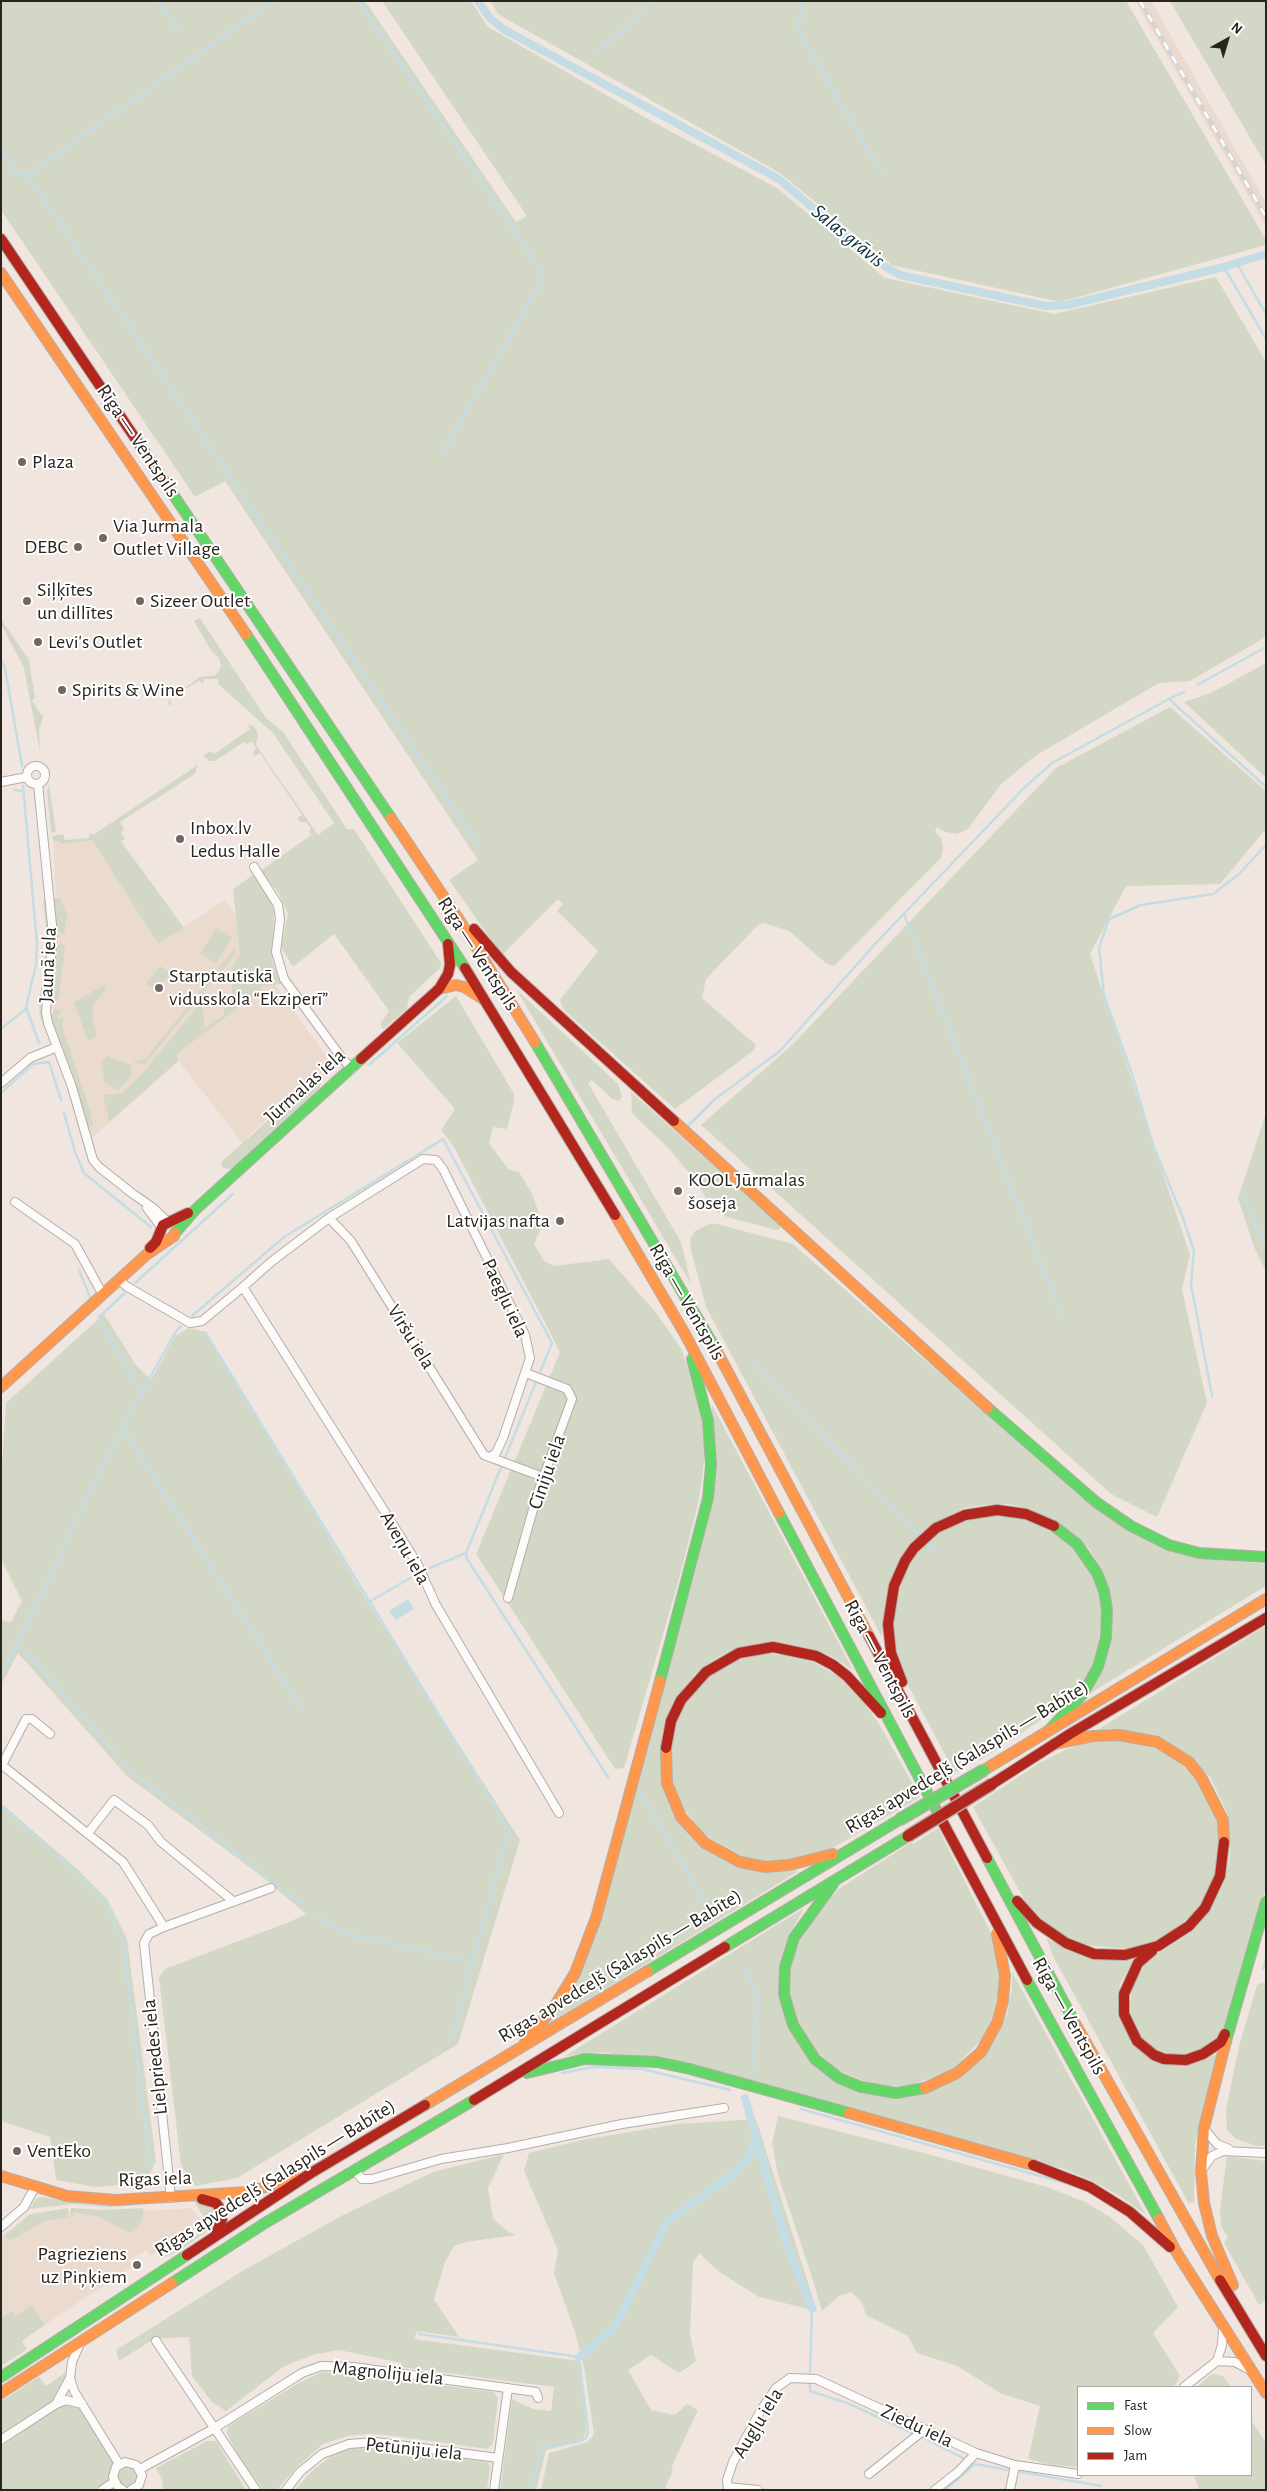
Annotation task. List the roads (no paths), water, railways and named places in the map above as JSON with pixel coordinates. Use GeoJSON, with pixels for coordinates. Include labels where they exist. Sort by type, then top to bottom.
{"type":"FeatureCollection","features":[{"type":"Feature","properties":{"kind":"main road","name":"Rīga — Ventspils"},"geometry":{"type":"LineString","coordinates":[[1,239],[458,918],[521,1018],[719,1355],[1105,2078],[1195,2238],[1266,2356]]}},
{"type":"Feature","properties":{"kind":"main road","name":"Rīga — Ventspils"},"geometry":{"type":"LineString","coordinates":[[1,273],[270,669],[490,1004],[685,1334],[896,1729],[995,1921],[1177,2253],[1266,2393]]}},
{"type":"Feature","properties":{"kind":"main road"},"geometry":{"type":"LineString","coordinates":[[354,764],[388,802],[421,847],[476,932],[501,962],[1013,1430],[1096,1502],[1132,1526],[1169,1545],[1199,1553],[1266,1557]]}},
{"type":"Feature","properties":{"kind":"main road"},"geometry":{"type":"LineString","coordinates":[[439,989],[448,974],[450,965],[447,939]]}},
{"type":"Feature","properties":{"kind":"main road"},"geometry":{"type":"LineString","coordinates":[[439,989],[456,985],[464,987],[490,1004]]}},
{"type":"Feature","properties":{"kind":"main road","name":"Jūrmalas iela"},"geometry":{"type":"LineString","coordinates":[[1,1387],[146,1255],[168,1228],[196,1209],[439,989]]}},
{"type":"Feature","properties":{"kind":"main road"},"geometry":{"type":"LineString","coordinates":[[517,2051],[554,2007],[575,1973],[596,1918],[700,1535],[708,1498],[712,1464],[708,1421],[685,1334]]}},
{"type":"Feature","properties":{"kind":"main road"},"geometry":{"type":"LineString","coordinates":[[921,1734],[889,1640],[888,1624],[894,1586],[905,1561],[914,1548],[936,1528],[965,1515],[997,1510],[1026,1514],[1066,1534],[1087,1556],[1104,1591],[1108,1622],[1104,1652],[1098,1667],[1082,1694],[1050,1729]]}},
{"type":"Feature","properties":{"kind":"main road","name":"Rīgas apvedceļš (Salaspils — Babīte)"},"geometry":{"type":"LineString","coordinates":[[1,2377],[311,2173],[517,2051],[1266,1599]]}},
{"type":"Feature","properties":{"kind":"main road","name":"Rīgas apvedceļš (Salaspils — Babīte)"},"geometry":{"type":"LineString","coordinates":[[1,2393],[265,2224],[516,2075],[908,1836],[1054,1744],[1266,1618]]}},
{"type":"Feature","properties":{"kind":"main road"},"geometry":{"type":"LineString","coordinates":[[850,1849],[789,1865],[764,1867],[734,1859],[705,1842],[681,1817],[667,1783],[664,1755],[671,1722],[681,1700],[706,1672],[739,1653],[773,1647],[816,1656],[834,1665],[847,1676],[896,1729]]}},
{"type":"Feature","properties":{"kind":"main road"},"geometry":{"type":"LineString","coordinates":[[1054,1744],[1104,1735],[1119,1735],[1157,1742],[1189,1762],[1202,1777],[1223,1820],[1224,1856],[1217,1885],[1198,1917],[1178,1935],[1158,1946],[1138,1963],[1124,1994],[1124,2014],[1137,2041],[1159,2057],[1186,2060],[1204,2054],[1221,2042],[1229,2027]]}},
{"type":"Feature","properties":{"kind":"main road"},"geometry":{"type":"LineString","coordinates":[[840,1876],[794,1938],[785,1967],[784,1994],[790,2018],[800,2039],[811,2054],[839,2078],[861,2087],[896,2093],[923,2089],[957,2074],[981,2052],[997,2023],[1004,1994],[1005,1976],[995,1921]]}},
{"type":"Feature","properties":{"kind":"main road"},"geometry":{"type":"LineString","coordinates":[[1000,1881],[1037,1923],[1052,1936],[1082,1950],[1094,1954],[1125,1955],[1158,1946]]}},
{"type":"Feature","properties":{"kind":"main road"},"geometry":{"type":"LineString","coordinates":[[1266,1902],[1229,2027],[1204,2128],[1201,2172],[1204,2203],[1223,2265],[1266,2341]]}},
{"type":"Feature","properties":{"kind":"main road"},"geometry":{"type":"LineString","coordinates":[[516,2075],[584,2059],[603,2058],[657,2062],[690,2069],[1042,2168],[1068,2177],[1090,2187],[1130,2212],[1177,2253]]}},
{"type":"Feature","properties":{"kind":"main road","name":"Rīgas iela"},"geometry":{"type":"LineString","coordinates":[[1,2176],[35,2188],[87,2200],[197,2197],[268,2188],[311,2173]]}},
{"type":"Feature","properties":{"kind":"main road"},"geometry":{"type":"LineString","coordinates":[[197,2197],[211,2201],[219,2207],[222,2219],[216,2234]]}},
{"type":"Feature","properties":{"kind":"street"},"geometry":{"type":"LineString","coordinates":[[33,767],[41,768],[45,776],[43,781],[38,784],[30,782],[28,777],[28,771],[33,767]]}},
{"type":"Feature","properties":{"kind":"street"},"geometry":{"type":"LineString","coordinates":[[1,782],[28,777]]}},
{"type":"Feature","properties":{"kind":"street","name":"Jaunā iela"},"geometry":{"type":"LineString","coordinates":[[38,784],[53,935],[46,1012],[72,1087],[94,1160],[99,1167],[145,1204],[152,1207],[168,1228]]}},
{"type":"Feature","properties":{"kind":"street"},"geometry":{"type":"LineString","coordinates":[[254,867],[278,905],[280,919],[276,952],[284,980],[340,1057],[352,1069]]}},
{"type":"Feature","properties":{"kind":"street"},"geometry":{"type":"LineString","coordinates":[[1,1083],[30,1058],[57,1047]]}},
{"type":"Feature","properties":{"kind":"street","name":"Paegļu iela"},"geometry":{"type":"LineString","coordinates":[[329,1218],[423,1159],[436,1160],[443,1169],[525,1335],[530,1358],[503,1438],[496,1453],[490,1458]]}},
{"type":"Feature","properties":{"kind":"street"},"geometry":{"type":"LineString","coordinates":[[15,1202],[75,1244],[103,1295]]}},
{"type":"Feature","properties":{"kind":"street"},"geometry":{"type":"LineString","coordinates":[[119,1279],[126,1286],[190,1323],[202,1321],[271,1262],[329,1218]]}},
{"type":"Feature","properties":{"kind":"street","name":"Viršu iela"},"geometry":{"type":"LineString","coordinates":[[329,1218],[350,1241],[480,1449],[490,1458]]}},
{"type":"Feature","properties":{"kind":"street","name":"Aveņu iela"},"geometry":{"type":"LineString","coordinates":[[243,1287],[417,1563],[436,1605],[559,1813]]}},
{"type":"Feature","properties":{"kind":"street","name":"Cīniju iela"},"geometry":{"type":"LineString","coordinates":[[508,1598],[543,1477],[572,1399],[567,1389],[526,1373]]}},
{"type":"Feature","properties":{"kind":"street"},"geometry":{"type":"LineString","coordinates":[[490,1458],[543,1477]]}},
{"type":"Feature","properties":{"kind":"street"},"geometry":{"type":"LineString","coordinates":[[50,1734],[32,1719],[26,1719],[2,1766],[88,1833],[128,1867],[164,1927]]}},
{"type":"Feature","properties":{"kind":"street"},"geometry":{"type":"LineString","coordinates":[[88,1833],[114,1800],[148,1825],[161,1842],[233,1901]]}},
{"type":"Feature","properties":{"kind":"street","name":"Lielpriedes iela"},"geometry":{"type":"LineString","coordinates":[[171,2198],[144,1943],[149,1934],[164,1927],[271,1888]]}},
{"type":"Feature","properties":{"kind":"street"},"geometry":{"type":"LineString","coordinates":[[355,2171],[362,2179],[372,2179],[441,2160],[622,2124],[724,2108]]}},
{"type":"Feature","properties":{"kind":"street"},"geometry":{"type":"LineString","coordinates":[[1204,2128],[1217,2144],[1231,2150],[1266,2153]]}},
{"type":"Feature","properties":{"kind":"street"},"geometry":{"type":"LineString","coordinates":[[1201,2172],[1212,2156],[1231,2150]]}},
{"type":"Feature","properties":{"kind":"street"},"geometry":{"type":"LineString","coordinates":[[1,2227],[24,2207],[35,2188]]}},
{"type":"Feature","properties":{"kind":"street"},"geometry":{"type":"LineString","coordinates":[[1185,2386],[1217,2360],[1222,2345],[1223,2326]]}},
{"type":"Feature","properties":{"kind":"street"},"geometry":{"type":"LineString","coordinates":[[56,2404],[70,2378],[72,2362],[81,2342]]}},
{"type":"Feature","properties":{"kind":"street"},"geometry":{"type":"LineString","coordinates":[[156,2342],[256,2490]]}},
{"type":"Feature","properties":{"kind":"street"},"geometry":{"type":"LineString","coordinates":[[1217,2360],[1236,2362],[1251,2371]]}},
{"type":"Feature","properties":{"kind":"street","name":"Magnoliju iela"},"geometry":{"type":"LineString","coordinates":[[140,2469],[213,2428],[302,2373],[321,2366],[353,2366],[536,2392],[538,2398]]}},
{"type":"Feature","properties":{"kind":"street"},"geometry":{"type":"LineString","coordinates":[[70,2378],[82,2404],[119,2464]]}},
{"type":"Feature","properties":{"kind":"street","name":"Augļu iela"},"geometry":{"type":"LineString","coordinates":[[728,2488],[727,2480],[733,2462],[761,2410],[776,2388],[790,2378],[808,2378]]}},
{"type":"Feature","properties":{"kind":"street","name":"Ziedu iela"},"geometry":{"type":"LineString","coordinates":[[808,2378],[832,2386],[976,2453],[1015,2464],[1077,2474]]}},
{"type":"Feature","properties":{"kind":"street"},"geometry":{"type":"LineString","coordinates":[[494,2490],[508,2388]]}},
{"type":"Feature","properties":{"kind":"street"},"geometry":{"type":"LineString","coordinates":[[1,2440],[56,2404],[66,2400],[82,2404]]}},
{"type":"Feature","properties":{"kind":"street"},"geometry":{"type":"LineString","coordinates":[[869,2474],[924,2430]]}},
{"type":"Feature","properties":{"kind":"street","name":"Petūniju iela"},"geometry":{"type":"LineString","coordinates":[[286,2490],[300,2472],[322,2454],[349,2444],[375,2442],[498,2458]]}},
{"type":"Feature","properties":{"kind":"street"},"geometry":{"type":"LineString","coordinates":[[935,2490],[958,2472],[976,2453]]}},
{"type":"Feature","properties":{"kind":"street"},"geometry":{"type":"LineString","coordinates":[[123,2490],[114,2482],[113,2472],[119,2464],[131,2462],[140,2469],[142,2475],[142,2487],[131,2490]]}},
{"type":"Feature","properties":{"kind":"street"},"geometry":{"type":"LineString","coordinates":[[1010,2490],[1015,2464]]}},
{"type":"Feature","properties":{"kind":"street"},"geometry":{"type":"LineString","coordinates":[[102,2490],[114,2482]]}},
{"type":"Feature","properties":{"kind":"street"},"geometry":{"type":"LineString","coordinates":[[728,2488],[758,2490]]}},
{"type":"Feature","properties":{"kind":"water"},"geometry":{"type":"Polygon","coordinates":[[[408,1599],[414,1609],[396,1620],[389,1611],[408,1599]]]}},
{"type":"Feature","properties":{"kind":"waterway"},"geometry":{"type":"LineString","coordinates":[[158,1],[179,31]]}},
{"type":"Feature","properties":{"kind":"waterway"},"geometry":{"type":"LineString","coordinates":[[1,150],[18,175],[27,175],[274,1]]}},
{"type":"Feature","properties":{"kind":"waterway"},"geometry":{"type":"LineString","coordinates":[[358,1],[540,268],[541,283],[440,457]]}},
{"type":"Feature","properties":{"kind":"waterway","name":"Salas grāvis"},"geometry":{"type":"LineString","coordinates":[[478,1],[489,17],[503,29],[779,179],[874,260],[900,275],[1045,306],[1068,305],[1224,267],[1266,254]]}},
{"type":"Feature","properties":{"kind":"waterway"},"geometry":{"type":"LineString","coordinates":[[595,52],[621,33],[651,1]]}},
{"type":"Feature","properties":{"kind":"waterway"},"geometry":{"type":"LineString","coordinates":[[803,1],[798,30],[881,172]]}},
{"type":"Feature","properties":{"kind":"waterway"},"geometry":{"type":"LineString","coordinates":[[27,175],[478,844]]}},
{"type":"Feature","properties":{"kind":"waterway"},"geometry":{"type":"LineString","coordinates":[[1236,262],[1266,314]]}},
{"type":"Feature","properties":{"kind":"waterway"},"geometry":{"type":"LineString","coordinates":[[1224,267],[1266,339]]}},
{"type":"Feature","properties":{"kind":"waterway"},"geometry":{"type":"LineString","coordinates":[[1197,685],[1266,647]]}},
{"type":"Feature","properties":{"kind":"waterway"},"geometry":{"type":"LineString","coordinates":[[1,661],[5,668],[22,766]]}},
{"type":"Feature","properties":{"kind":"waterway"},"geometry":{"type":"LineString","coordinates":[[1169,699],[1184,692]]}},
{"type":"Feature","properties":{"kind":"waterway"},"geometry":{"type":"LineString","coordinates":[[687,1127],[715,1099],[780,1051],[876,943],[1025,787],[1052,763],[1169,699],[1266,787]]}},
{"type":"Feature","properties":{"kind":"waterway"},"geometry":{"type":"LineString","coordinates":[[23,786],[37,943],[36,965],[26,1007],[39,1043]]}},
{"type":"Feature","properties":{"kind":"waterway"},"geometry":{"type":"LineString","coordinates":[[15,790],[21,791]]}},
{"type":"Feature","properties":{"kind":"waterway"},"geometry":{"type":"LineString","coordinates":[[1212,1396],[1191,1284],[1194,1251],[1183,1218],[1153,1145],[1133,1077],[1104,995],[1099,948],[1109,919],[1141,905],[1213,894],[1238,875],[1266,845]]}},
{"type":"Feature","properties":{"kind":"waterway"},"geometry":{"type":"LineString","coordinates":[[904,914],[1062,1317]]}},
{"type":"Feature","properties":{"kind":"waterway"},"geometry":{"type":"LineString","coordinates":[[369,1065],[447,996]]}},
{"type":"Feature","properties":{"kind":"waterway"},"geometry":{"type":"LineString","coordinates":[[1,1029],[27,1008]]}},
{"type":"Feature","properties":{"kind":"waterway"},"geometry":{"type":"LineString","coordinates":[[49,1062],[61,1100]]}},
{"type":"Feature","properties":{"kind":"waterway"},"geometry":{"type":"LineString","coordinates":[[1,1093],[33,1064],[49,1062]]}},
{"type":"Feature","properties":{"kind":"waterway"},"geometry":{"type":"LineString","coordinates":[[64,1113],[75,1152],[84,1173],[151,1227]]}},
{"type":"Feature","properties":{"kind":"waterway"},"geometry":{"type":"LineString","coordinates":[[192,1316],[284,1237],[443,1139],[552,1343],[466,1553],[467,1559],[608,1777]]}},
{"type":"Feature","properties":{"kind":"waterway"},"geometry":{"type":"LineString","coordinates":[[1241,1191],[1266,1247]]}},
{"type":"Feature","properties":{"kind":"waterway"},"geometry":{"type":"LineString","coordinates":[[135,1283],[233,1194]]}},
{"type":"Feature","properties":{"kind":"waterway"},"geometry":{"type":"LineString","coordinates":[[79,1270],[90,1297]]}},
{"type":"Feature","properties":{"kind":"waterway"},"geometry":{"type":"LineString","coordinates":[[125,1293],[99,1317],[104,1329],[141,1391]]}},
{"type":"Feature","properties":{"kind":"waterway"},"geometry":{"type":"LineString","coordinates":[[1,1676],[122,1427],[175,1333],[181,1326]]}},
{"type":"Feature","properties":{"kind":"waterway"},"geometry":{"type":"LineString","coordinates":[[205,1332],[509,1830],[451,2040]]}},
{"type":"Feature","properties":{"kind":"waterway"},"geometry":{"type":"LineString","coordinates":[[752,1362],[920,1536]]}},
{"type":"Feature","properties":{"kind":"waterway"},"geometry":{"type":"LineString","coordinates":[[122,1427],[301,1708]]}},
{"type":"Feature","properties":{"kind":"waterway"},"geometry":{"type":"LineString","coordinates":[[926,1543],[934,1551]]}},
{"type":"Feature","properties":{"kind":"waterway"},"geometry":{"type":"LineString","coordinates":[[425,1570],[466,1553]]}},
{"type":"Feature","properties":{"kind":"waterway"},"geometry":{"type":"LineString","coordinates":[[369,1602],[419,1573]]}},
{"type":"Feature","properties":{"kind":"waterway"},"geometry":{"type":"LineString","coordinates":[[17,1647],[29,1655],[133,1773],[302,1904]]}},
{"type":"Feature","properties":{"kind":"waterway"},"geometry":{"type":"LineString","coordinates":[[639,1790],[708,1907]]}},
{"type":"Feature","properties":{"kind":"waterway"},"geometry":{"type":"LineString","coordinates":[[1,1806],[85,1880],[108,1906],[124,1947],[150,2165]]}},
{"type":"Feature","properties":{"kind":"waterway"},"geometry":{"type":"LineString","coordinates":[[316,1915],[343,1933],[474,1962]]}},
{"type":"Feature","properties":{"kind":"waterway"},"geometry":{"type":"LineString","coordinates":[[1263,1969],[1266,1959]]}},
{"type":"Feature","properties":{"kind":"waterway"},"geometry":{"type":"LineString","coordinates":[[744,1969],[758,1996],[752,2073]]}},
{"type":"Feature","properties":{"kind":"waterway"},"geometry":{"type":"LineString","coordinates":[[562,2073],[594,2067],[642,2069],[730,2090]]}},
{"type":"Feature","properties":{"kind":"waterway"},"geometry":{"type":"LineString","coordinates":[[745,2098],[786,2242],[812,2309]]}},
{"type":"Feature","properties":{"kind":"waterway"},"geometry":{"type":"LineString","coordinates":[[801,2109],[1065,2183]]}},
{"type":"Feature","properties":{"kind":"waterway"},"geometry":{"type":"LineString","coordinates":[[579,2357],[615,2327],[667,2222],[737,2171],[749,2156],[757,2136]]}},
{"type":"Feature","properties":{"kind":"waterway"},"geometry":{"type":"LineString","coordinates":[[810,2374],[812,2309]]}},
{"type":"Feature","properties":{"kind":"waterway"},"geometry":{"type":"LineString","coordinates":[[419,2334],[579,2357],[588,2432],[586,2438],[577,2442],[542,2447],[531,2490]]}},
{"type":"Feature","properties":{"kind":"waterway"},"geometry":{"type":"LineString","coordinates":[[810,2381],[810,2391],[847,2403],[915,2434]]}},
{"type":"Feature","properties":{"kind":"waterway"},"geometry":{"type":"LineString","coordinates":[[924,2438],[963,2458]]}},
{"type":"Feature","properties":{"kind":"waterway"},"geometry":{"type":"LineString","coordinates":[[945,2490],[975,2464],[1008,2470]]}},
{"type":"Feature","properties":{"kind":"waterway"},"geometry":{"type":"LineString","coordinates":[[1020,2472],[1101,2486]]}},
{"type":"Feature","properties":{"kind":"waterway"},"geometry":{"type":"LineString","coordinates":[[664,2486],[665,2490]]}},
{"type":"Feature","properties":{"kind":"railway"},"geometry":{"type":"LineString","coordinates":[[1140,1],[1266,217]]}},
{"type":"Feature","properties":{"kind":"place","name":"Plaza"},"geometry":{"type":"Point","coordinates":[22,462]}},
{"type":"Feature","properties":{"kind":"place","name":"Via Jurmala Outlet Village"},"geometry":{"type":"Point","coordinates":[103,538]}},
{"type":"Feature","properties":{"kind":"place","name":"DEBC"},"geometry":{"type":"Point","coordinates":[78,547]}},
{"type":"Feature","properties":{"kind":"place","name":"Siļķītes un dillītes"},"geometry":{"type":"Point","coordinates":[27,601]}},
{"type":"Feature","properties":{"kind":"place","name":"Sizeer Outlet"},"geometry":{"type":"Point","coordinates":[140,601]}},
{"type":"Feature","properties":{"kind":"place","name":"Levi's Outlet"},"geometry":{"type":"Point","coordinates":[38,642]}},
{"type":"Feature","properties":{"kind":"place","name":"Spirits & Wine"},"geometry":{"type":"Point","coordinates":[62,690]}},
{"type":"Feature","properties":{"kind":"place","name":"Inbox.lv Ledus Halle"},"geometry":{"type":"Point","coordinates":[180,839]}},
{"type":"Feature","properties":{"kind":"place","name":"Starptautiskā vidusskola “Ekziperī”"},"geometry":{"type":"Point","coordinates":[159,988]}},
{"type":"Feature","properties":{"kind":"place","name":"KOOL Jūrmalas šoseja"},"geometry":{"type":"Point","coordinates":[678,1191]}},
{"type":"Feature","properties":{"kind":"place","name":"Latvijas nafta"},"geometry":{"type":"Point","coordinates":[560,1221]}},
{"type":"Feature","properties":{"kind":"place","name":"VentEko"},"geometry":{"type":"Point","coordinates":[17,2151]}},
{"type":"Feature","properties":{"kind":"place","name":"Pagrieziens uz Piņķiem"},"geometry":{"type":"Point","coordinates":[137,2265]}}]}
